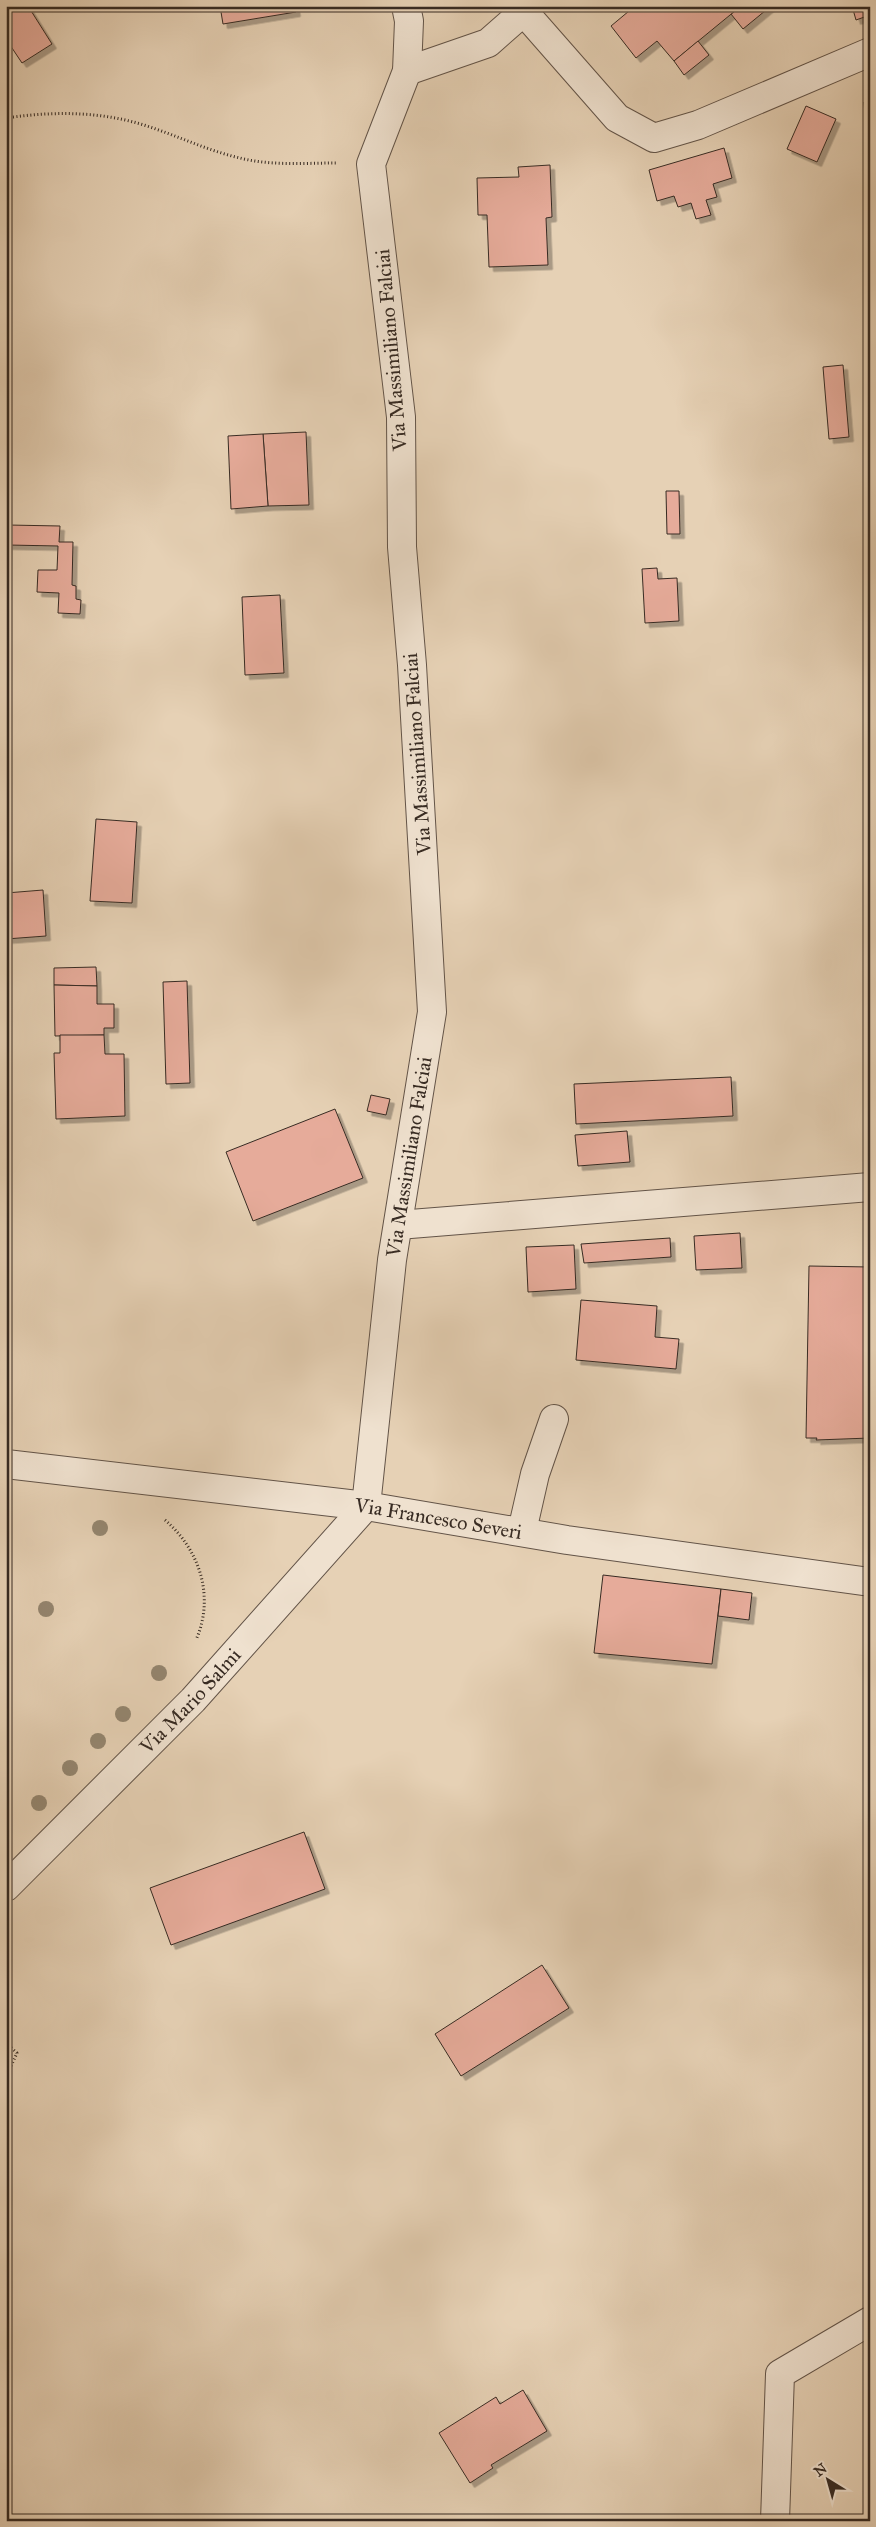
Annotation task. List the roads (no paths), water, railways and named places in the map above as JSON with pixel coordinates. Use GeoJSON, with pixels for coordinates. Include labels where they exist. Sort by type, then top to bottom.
{"type":"FeatureCollection","features":[{"type":"Feature","properties":{"kind":"street","name":"Via Massimiliano Falciai"},"geometry":{"type":"LineString","coordinates":[[366,1506],[392,1260],[432,1012],[412,664],[402,547],[401,417],[371,164],[407,71],[408,20],[406,6]]}},
{"type":"Feature","properties":{"kind":"street"},"geometry":{"type":"LineString","coordinates":[[407,71],[488,43],[527,9],[617,118],[654,138],[698,125],[870,52]]}},
{"type":"Feature","properties":{"kind":"street"},"geometry":{"type":"LineString","coordinates":[[398,1225],[870,1187]]}},
{"type":"Feature","properties":{"kind":"street"},"geometry":{"type":"LineString","coordinates":[[522,1531],[535,1474],[554,1419]]}},
{"type":"Feature","properties":{"kind":"street","name":"Via Francesco Severi"},"geometry":{"type":"LineString","coordinates":[[6,1464],[366,1506],[567,1540],[870,1582]]}},
{"type":"Feature","properties":{"kind":"street","name":"Via Mario Salmi"},"geometry":{"type":"LineString","coordinates":[[6,1887],[193,1700],[366,1506]]}},
{"type":"Feature","properties":{"kind":"street"},"geometry":{"type":"LineString","coordinates":[[775,2521],[780,2374],[870,2321]]}}]}
